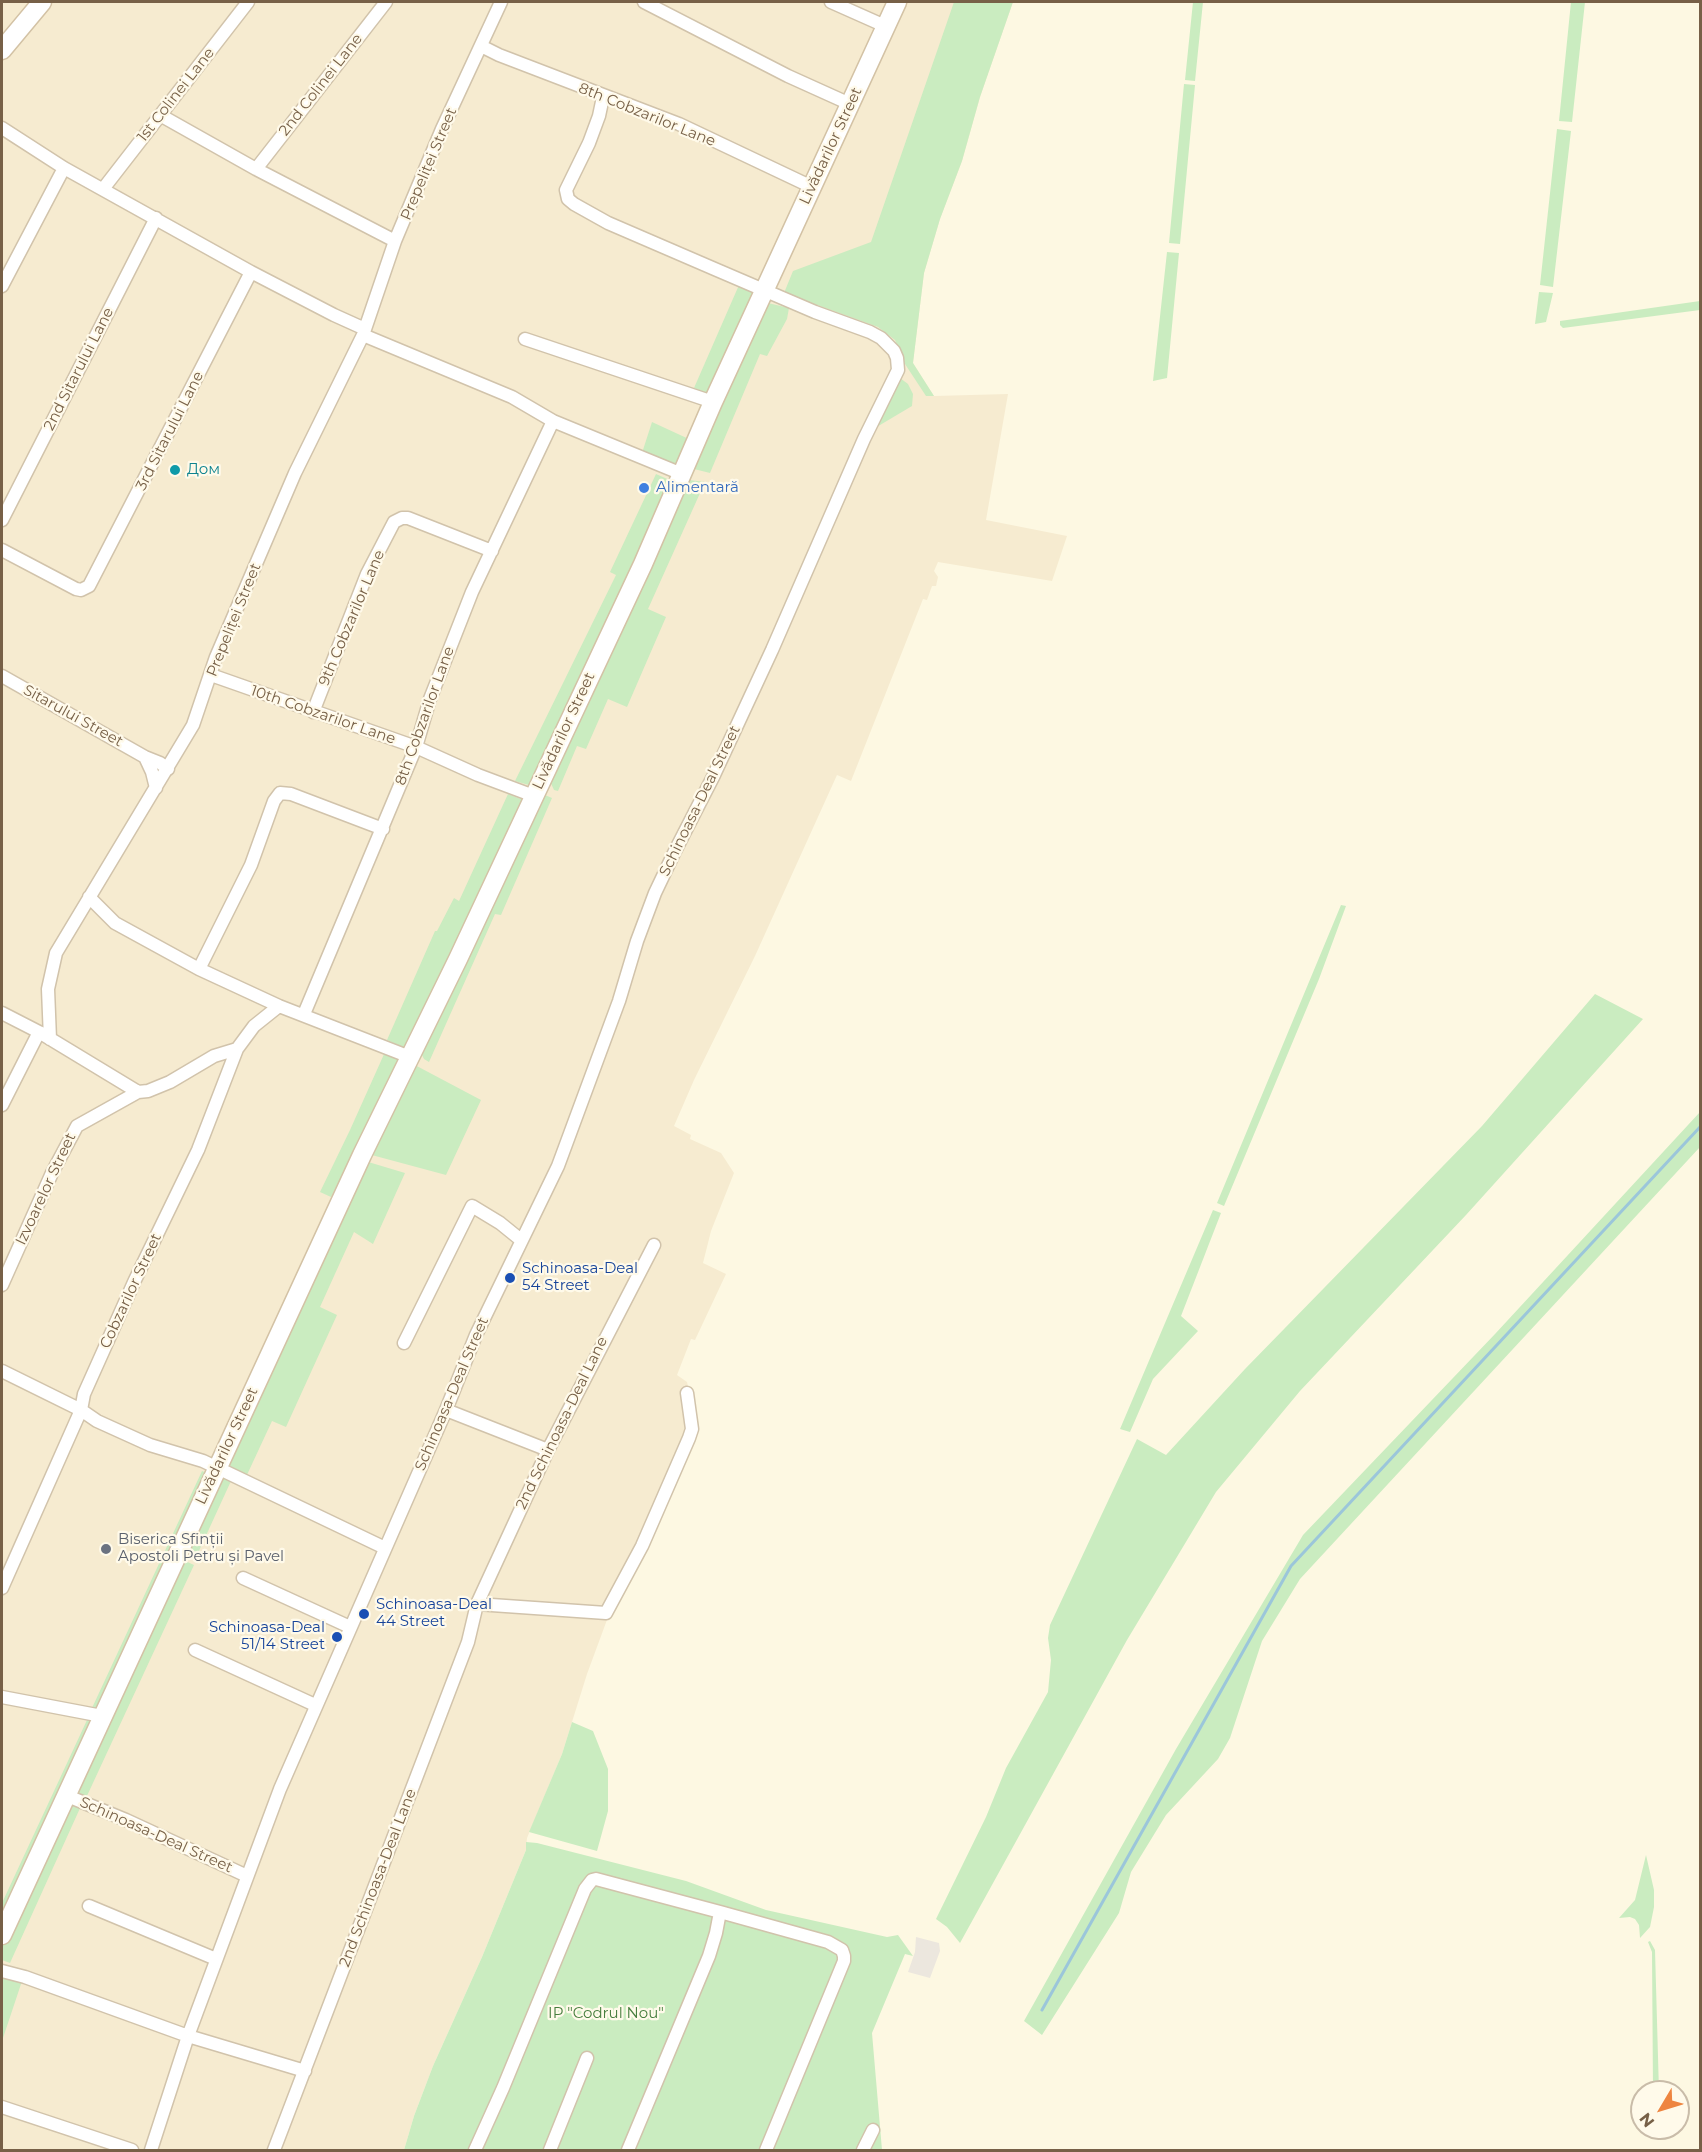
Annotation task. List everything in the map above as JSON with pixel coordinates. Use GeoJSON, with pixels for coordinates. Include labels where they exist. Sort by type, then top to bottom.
{"type":"FeatureCollection","features":[{"type":"Feature","properties":{"kind":"street"},"geometry":{"type":"LineString","coordinates":[[2,50],[42,2]]}},
{"type":"Feature","properties":{"kind":"street","name":"1st Colinei Lane"},"geometry":{"type":"LineString","coordinates":[[103,189],[248,2]]}},
{"type":"Feature","properties":{"kind":"street","name":"2nd Colinei Lane"},"geometry":{"type":"LineString","coordinates":[[256,169],[386,2]]}},
{"type":"Feature","properties":{"kind":"street","name":"Prepeliței Street"},"geometry":{"type":"LineString","coordinates":[[2,1105],[44,1035],[48,989],[56,953],[193,725],[216,657],[295,473],[364,332],[395,241],[442,129],[501,2]]}},
{"type":"Feature","properties":{"kind":"street"},"geometry":{"type":"LineString","coordinates":[[644,2],[788,76],[850,104]]}},
{"type":"Feature","properties":{"kind":"street"},"geometry":{"type":"LineString","coordinates":[[831,2],[885,26]]}},
{"type":"Feature","properties":{"kind":"street","name":"Livădarilor Street"},"geometry":{"type":"LineString","coordinates":[[2,1935],[216,1468],[643,564],[713,402],[897,2]]}},
{"type":"Feature","properties":{"kind":"street","name":"8th Cobzarilor Lane"},"geometry":{"type":"LineString","coordinates":[[482,46],[603,97],[679,124],[812,187]]}},
{"type":"Feature","properties":{"kind":"street"},"geometry":{"type":"LineString","coordinates":[[603,97],[589,143],[566,190],[568,199],[608,223],[766,290]]}},
{"type":"Feature","properties":{"kind":"street"},"geometry":{"type":"LineString","coordinates":[[160,116],[395,241]]}},
{"type":"Feature","properties":{"kind":"street"},"geometry":{"type":"LineString","coordinates":[[2,128],[64,168],[364,332],[512,397],[553,421],[682,474]]}},
{"type":"Feature","properties":{"kind":"street"},"geometry":{"type":"LineString","coordinates":[[2,286],[64,168]]}},
{"type":"Feature","properties":{"kind":"street","name":"2nd Sitarului Lane"},"geometry":{"type":"LineString","coordinates":[[2,520],[156,218]]}},
{"type":"Feature","properties":{"kind":"street","name":"3rd Sitarului Lane"},"geometry":{"type":"LineString","coordinates":[[2,550],[76,589],[86,588],[92,582],[251,272]]}},
{"type":"Feature","properties":{"kind":"street","name":"Schinoasa-Deal Street"},"geometry":{"type":"LineString","coordinates":[[152,2151],[188,2036],[280,1790],[315,1705],[446,1410],[476,1335],[558,1166],[619,1001],[637,941],[655,893],[772,651],[864,439],[898,370],[894,351],[881,338],[766,290]]}},
{"type":"Feature","properties":{"kind":"street"},"geometry":{"type":"LineString","coordinates":[[525,339],[713,402]]}},
{"type":"Feature","properties":{"kind":"street","name":"8th Cobzarilor Lane"},"geometry":{"type":"LineString","coordinates":[[304,1014],[416,747],[430,699],[472,592],[553,421]]}},
{"type":"Feature","properties":{"kind":"street","name":"9th Cobzarilor Lane"},"geometry":{"type":"LineString","coordinates":[[313,712],[367,574],[394,522],[408,518],[492,551]]}},
{"type":"Feature","properties":{"kind":"street","name":"10th Cobzarilor Lane"},"geometry":{"type":"LineString","coordinates":[[211,675],[416,747],[478,775],[534,796]]}},
{"type":"Feature","properties":{"kind":"street","name":"Sitarului Street"},"geometry":{"type":"LineString","coordinates":[[2,676],[168,769]]}},
{"type":"Feature","properties":{"kind":"street"},"geometry":{"type":"LineString","coordinates":[[145,758],[156,788]]}},
{"type":"Feature","properties":{"kind":"street"},"geometry":{"type":"LineString","coordinates":[[199,969],[251,865],[274,801],[280,793],[291,794],[383,829]]}},
{"type":"Feature","properties":{"kind":"street"},"geometry":{"type":"LineString","coordinates":[[89,897],[115,923],[199,969],[279,1006],[410,1057]]}},
{"type":"Feature","properties":{"kind":"street","name":"Cobzarilor Street"},"geometry":{"type":"LineString","coordinates":[[2,1588],[81,1410],[89,1383],[198,1150],[237,1049],[254,1026],[279,1006]]}},
{"type":"Feature","properties":{"kind":"street"},"geometry":{"type":"LineString","coordinates":[[2,1013],[44,1035],[138,1092]]}},
{"type":"Feature","properties":{"kind":"street","name":"Izvoarelor Street"},"geometry":{"type":"LineString","coordinates":[[2,1285],[71,1133],[85,1120],[138,1092],[148,1091],[170,1082],[214,1056],[237,1049]]}},
{"type":"Feature","properties":{"kind":"street"},"geometry":{"type":"LineString","coordinates":[[404,1343],[472,1206],[500,1223],[521,1240]]}},
{"type":"Feature","properties":{"kind":"street","name":"2nd Schinoasa-Deal Lane"},"geometry":{"type":"LineString","coordinates":[[274,2151],[468,1642],[477,1604],[548,1450],[603,1339],[654,1245]]}},
{"type":"Feature","properties":{"kind":"street"},"geometry":{"type":"LineString","coordinates":[[2,1371],[81,1410],[97,1421],[150,1445],[203,1461],[385,1548]]}},
{"type":"Feature","properties":{"kind":"street"},"geometry":{"type":"LineString","coordinates":[[477,1604],[606,1612],[642,1546],[689,1438],[692,1429],[687,1393]]}},
{"type":"Feature","properties":{"kind":"street"},"geometry":{"type":"LineString","coordinates":[[446,1410],[548,1450]]}},
{"type":"Feature","properties":{"kind":"street"},"geometry":{"type":"LineString","coordinates":[[243,1578],[350,1627]]}},
{"type":"Feature","properties":{"kind":"street"},"geometry":{"type":"LineString","coordinates":[[195,1650],[315,1705]]}},
{"type":"Feature","properties":{"kind":"street"},"geometry":{"type":"LineString","coordinates":[[2,1696],[102,1716]]}},
{"type":"Feature","properties":{"kind":"street","name":"Schinoasa-Deal Street"},"geometry":{"type":"LineString","coordinates":[[65,1795],[126,1820],[247,1876]]}},
{"type":"Feature","properties":{"kind":"street"},"geometry":{"type":"LineString","coordinates":[[475,2151],[588,1884],[596,1879],[828,1942],[842,1950],[844,1961],[766,2151]]}},
{"type":"Feature","properties":{"kind":"street"},"geometry":{"type":"LineString","coordinates":[[89,1906],[216,1959]]}},
{"type":"Feature","properties":{"kind":"street"},"geometry":{"type":"LineString","coordinates":[[628,2151],[709,1956],[720,1912]]}},
{"type":"Feature","properties":{"kind":"street"},"geometry":{"type":"LineString","coordinates":[[2,1971],[25,1977],[188,2036],[305,2071]]}},
{"type":"Feature","properties":{"kind":"street"},"geometry":{"type":"LineString","coordinates":[[550,2151],[586,2058]]}},
{"type":"Feature","properties":{"kind":"street"},"geometry":{"type":"LineString","coordinates":[[2,2107],[132,2151]]}},
{"type":"Feature","properties":{"kind":"street"},"geometry":{"type":"LineString","coordinates":[[863,2151],[873,2130]]}},
{"type":"Feature","properties":{"kind":"shaded area"},"geometry":{"type":"Polygon","coordinates":[[[2,2],[1013,2],[924,273],[913,363],[934,396],[1008,394],[986,520],[1067,536],[1052,581],[938,562],[934,571],[938,577],[936,586],[932,586],[927,600],[923,599],[851,781],[837,775],[755,956],[674,1126],[691,1135],[690,1139],[721,1153],[734,1173],[711,1231],[703,1263],[726,1274],[695,1340],[691,1339],[677,1375],[687,1382],[697,1425],[611,1609],[587,1674],[562,1754],[527,1838],[526,1850],[482,1957],[433,2066],[404,2150],[2,2150],[2,2]]]}},
{"type":"Feature","properties":{"kind":"shaded area"},"geometry":{"type":"Polygon","coordinates":[[[916,1937],[939,1943],[940,1951],[930,1978],[908,1972],[915,1952],[916,1937]]]}},
{"type":"Feature","properties":{"kind":"green space"},"geometry":{"type":"Polygon","coordinates":[[[954,2],[1013,2],[924,273],[913,363],[934,396],[926,396],[905,364],[895,340],[878,327],[784,293],[793,271],[871,242],[954,2]]]}},
{"type":"Feature","properties":{"kind":"green space"},"geometry":{"type":"Polygon","coordinates":[[[1193,2],[1203,2],[1195,81],[1185,80],[1193,2]]]}},
{"type":"Feature","properties":{"kind":"green space"},"geometry":{"type":"Polygon","coordinates":[[[1571,2],[1585,2],[1572,122],[1559,121],[1571,2]]]}},
{"type":"Feature","properties":{"kind":"green space"},"geometry":{"type":"Polygon","coordinates":[[[1184,84],[1195,85],[1180,244],[1169,243],[1184,84]]]}},
{"type":"Feature","properties":{"kind":"green space"},"geometry":{"type":"Polygon","coordinates":[[[1557,129],[1571,131],[1553,287],[1540,285],[1557,129]]]}},
{"type":"Feature","properties":{"kind":"green space"},"geometry":{"type":"Polygon","coordinates":[[[1167,252],[1179,253],[1167,378],[1153,381],[1167,252]]]}},
{"type":"Feature","properties":{"kind":"green space"},"geometry":{"type":"Polygon","coordinates":[[[739,285],[759,292],[712,395],[694,388],[739,285]]]}},
{"type":"Feature","properties":{"kind":"green space"},"geometry":{"type":"Polygon","coordinates":[[[1539,292],[1553,293],[1546,322],[1535,324],[1539,292]]]}},
{"type":"Feature","properties":{"kind":"green space"},"geometry":{"type":"Polygon","coordinates":[[[1700,301],[1700,310],[1563,328],[1560,325],[1560,321],[1700,301]]]}},
{"type":"Feature","properties":{"kind":"green space"},"geometry":{"type":"Polygon","coordinates":[[[768,303],[789,308],[787,319],[767,356],[760,354],[710,473],[694,469],[762,307],[768,303]]]}},
{"type":"Feature","properties":{"kind":"green space"},"geometry":{"type":"Polygon","coordinates":[[[900,378],[908,384],[913,394],[912,406],[875,428],[900,378]]]}},
{"type":"Feature","properties":{"kind":"green space"},"geometry":{"type":"Polygon","coordinates":[[[652,422],[691,440],[679,468],[642,453],[652,422]]]}},
{"type":"Feature","properties":{"kind":"green space"},"geometry":{"type":"Polygon","coordinates":[[[656,474],[672,481],[532,786],[515,781],[616,575],[610,572],[656,474]]]}},
{"type":"Feature","properties":{"kind":"green space"},"geometry":{"type":"Polygon","coordinates":[[[689,480],[705,482],[648,609],[666,617],[627,707],[608,699],[586,749],[577,746],[558,791],[554,790],[549,779],[689,480]]]}},
{"type":"Feature","properties":{"kind":"green space"},"geometry":{"type":"Polygon","coordinates":[[[508,794],[523,800],[407,1049],[387,1040],[435,931],[454,898],[459,901],[508,794]]]}},
{"type":"Feature","properties":{"kind":"green space"},"geometry":{"type":"Polygon","coordinates":[[[545,795],[552,798],[501,915],[495,914],[429,1062],[421,1053],[540,797],[545,795]]]}},
{"type":"Feature","properties":{"kind":"green space"},"geometry":{"type":"Polygon","coordinates":[[[1341,905],[1346,906],[1319,979],[1224,1206],[1217,1203],[1341,905]]]}},
{"type":"Feature","properties":{"kind":"green space"},"geometry":{"type":"Polygon","coordinates":[[[1595,994],[1643,1019],[1466,1215],[1300,1391],[1216,1492],[1127,1640],[960,1943],[947,1927],[936,1919],[986,1817],[1006,1768],[1048,1692],[1051,1660],[1048,1638],[1050,1625],[1137,1439],[1166,1455],[1245,1369],[1482,1126],[1595,994]]]}},
{"type":"Feature","properties":{"kind":"green space"},"geometry":{"type":"Polygon","coordinates":[[[385,1052],[395,1055],[399,1064],[331,1197],[320,1192],[385,1052]]]}},
{"type":"Feature","properties":{"kind":"green space"},"geometry":{"type":"Polygon","coordinates":[[[413,1064],[481,1100],[446,1175],[368,1154],[413,1064]]]}},
{"type":"Feature","properties":{"kind":"green space"},"geometry":{"type":"Polygon","coordinates":[[[1700,1112],[1700,1147],[1300,1579],[1262,1641],[1230,1738],[1218,1759],[1166,1815],[1131,1872],[1119,1913],[1042,2035],[1024,2021],[1176,1749],[1303,1535],[1495,1334],[1700,1112]]]}},
{"type":"Feature","properties":{"kind":"green space"},"geometry":{"type":"Polygon","coordinates":[[[365,1161],[405,1173],[373,1244],[354,1232],[320,1307],[337,1315],[286,1427],[272,1421],[246,1477],[222,1465],[365,1161]]]}},
{"type":"Feature","properties":{"kind":"green space"},"geometry":{"type":"Polygon","coordinates":[[[1213,1210],[1221,1213],[1181,1316],[1198,1331],[1153,1379],[1130,1432],[1120,1429],[1213,1210]]]}},
{"type":"Feature","properties":{"kind":"green space"},"geometry":{"type":"Polygon","coordinates":[[[202,1471],[209,1474],[98,1710],[92,1708],[202,1471]]]}},
{"type":"Feature","properties":{"kind":"green space"},"geometry":{"type":"Polygon","coordinates":[[[218,1476],[231,1481],[198,1553],[186,1547],[218,1476]]]}},
{"type":"Feature","properties":{"kind":"green space"},"geometry":{"type":"Polygon","coordinates":[[[181,1559],[194,1565],[86,1798],[72,1791],[181,1559]]]}},
{"type":"Feature","properties":{"kind":"green space"},"geometry":{"type":"Polygon","coordinates":[[[87,1720],[92,1721],[2,1916],[2,1903],[87,1720]]]}},
{"type":"Feature","properties":{"kind":"green space"},"geometry":{"type":"Polygon","coordinates":[[[572,1722],[593,1731],[608,1769],[608,1811],[597,1851],[529,1832],[562,1754],[572,1722]]]}},
{"type":"Feature","properties":{"kind":"green space"},"geometry":{"type":"Polygon","coordinates":[[[68,1800],[81,1806],[10,1963],[2,1960],[2,1946],[68,1800]]]}},
{"type":"Feature","properties":{"kind":"green space","name":"IP \"Codrul Nou\""},"geometry":{"type":"Polygon","coordinates":[[[526,1842],[686,1881],[766,1910],[887,1937],[898,1935],[913,1956],[905,1954],[872,2033],[882,2150],[404,2150],[433,2066],[482,1957],[526,1850],[526,1842]]]}},
{"type":"Feature","properties":{"kind":"green space"},"geometry":{"type":"Polygon","coordinates":[[[1646,1855],[1654,1890],[1654,1907],[1650,1927],[1640,1938],[1639,1925],[1635,1919],[1619,1918],[1635,1900],[1646,1855]]]}},
{"type":"Feature","properties":{"kind":"green space"},"geometry":{"type":"Polygon","coordinates":[[[1650,1941],[1655,1950],[1659,2080],[1653,2080],[1652,1952],[1648,1942],[1650,1941]]]}},
{"type":"Feature","properties":{"kind":"green space"},"geometry":{"type":"Polygon","coordinates":[[[2,1976],[22,1981],[2,2041],[2,1976]]]}},
{"type":"Feature","properties":{"kind":"waterway"},"geometry":{"type":"LineString","coordinates":[[1042,2010],[1291,1566],[1700,1127]]}},
{"type":"Feature","properties":{"kind":"place","name":"Дом"},"geometry":{"type":"Point","coordinates":[175,470]}},
{"type":"Feature","properties":{"kind":"place","name":"Alimentară"},"geometry":{"type":"Point","coordinates":[644,488]}},
{"type":"Feature","properties":{"kind":"place","name":"Schinoasa-Deal 54 Street"},"geometry":{"type":"Point","coordinates":[510,1278]}},
{"type":"Feature","properties":{"kind":"place","name":"Biserica Sfinții Apostoli Petru și Pavel"},"geometry":{"type":"Point","coordinates":[106,1549]}},
{"type":"Feature","properties":{"kind":"place","name":"Schinoasa-Deal 44 Street"},"geometry":{"type":"Point","coordinates":[364,1614]}},
{"type":"Feature","properties":{"kind":"place","name":"Schinoasa-Deal 51/14 Street"},"geometry":{"type":"Point","coordinates":[337,1637]}}]}
